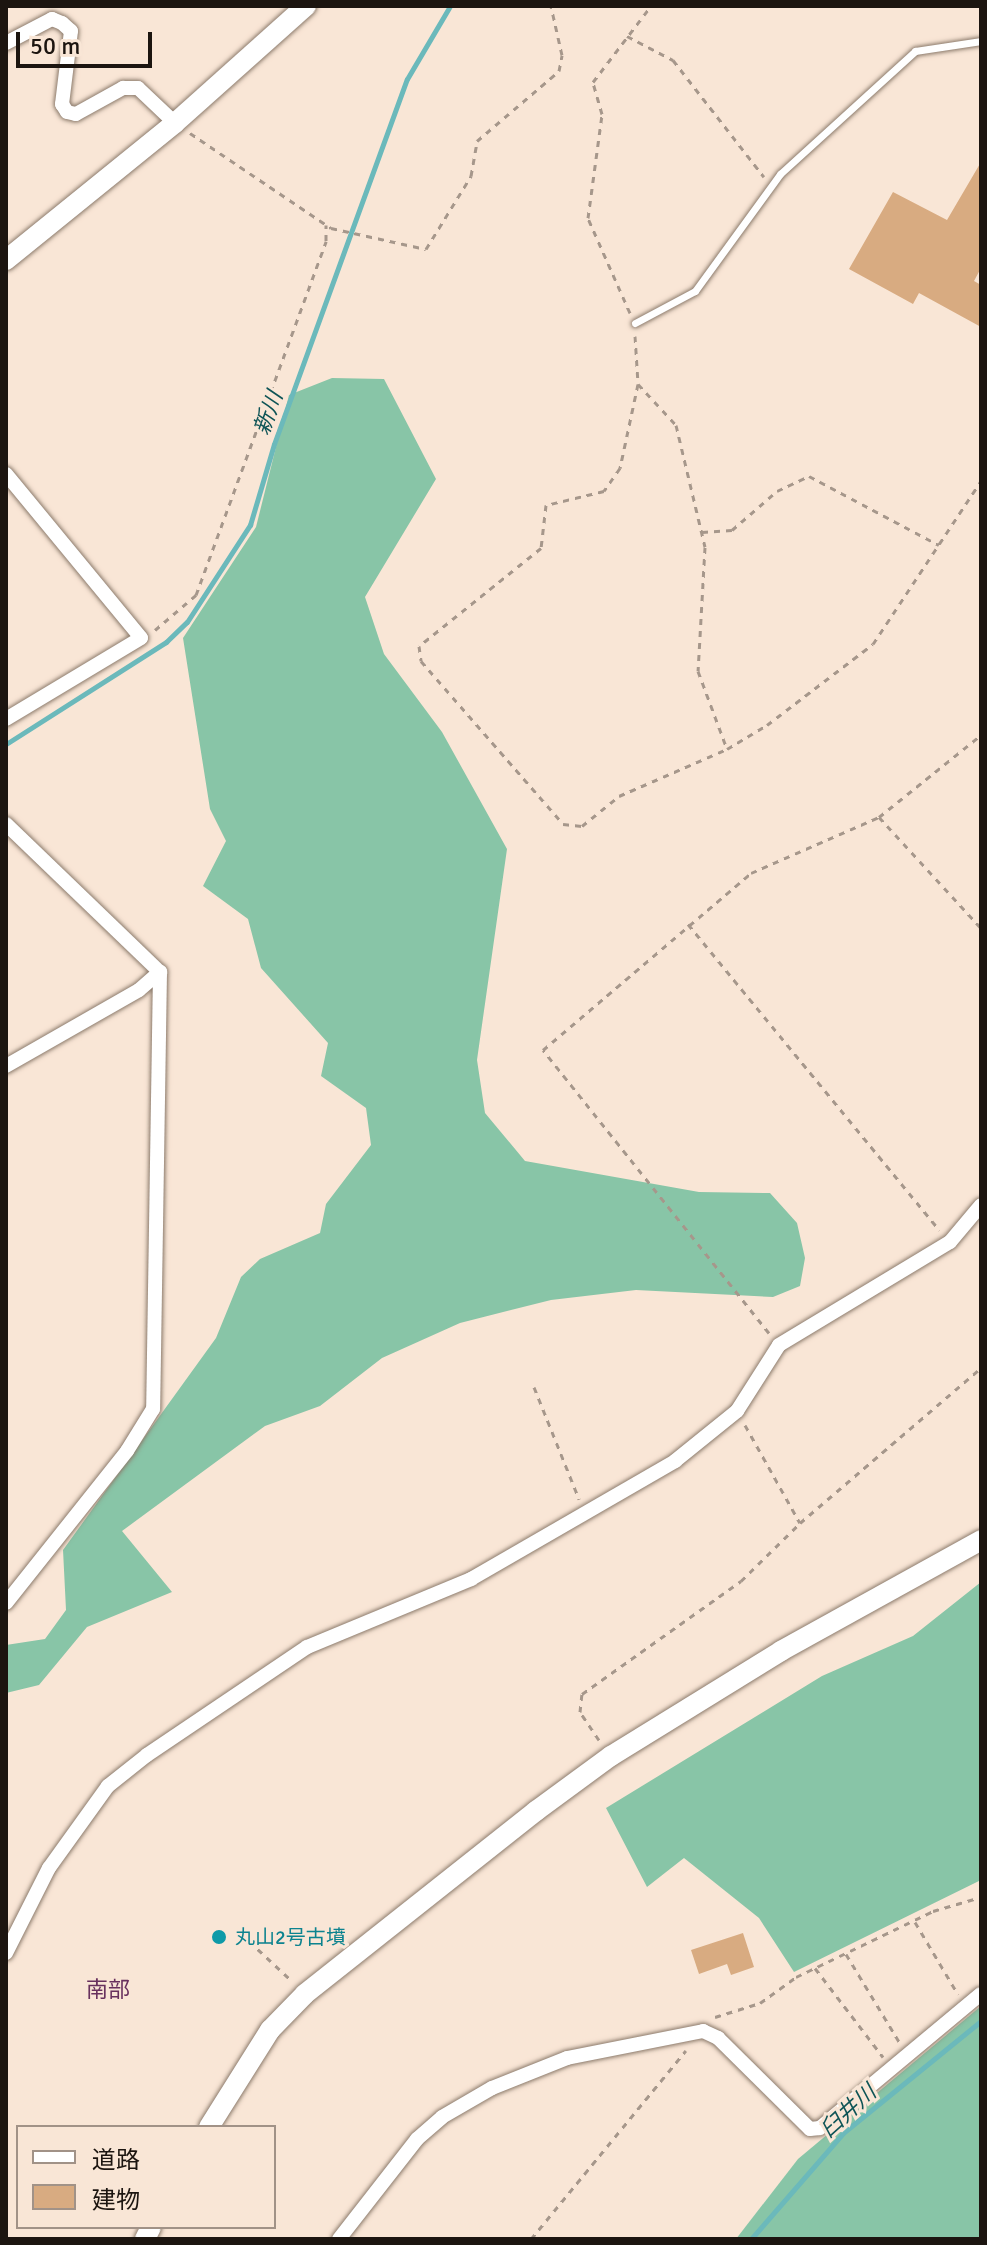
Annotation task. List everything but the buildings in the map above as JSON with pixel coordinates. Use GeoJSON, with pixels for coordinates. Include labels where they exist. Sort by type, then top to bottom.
{"type":"FeatureCollection","features":[{"type":"Feature","properties":{"kind":"street"},"geometry":{"type":"LineString","coordinates":[[6,260],[175,123],[306,6]]}},
{"type":"Feature","properties":{"kind":"street"},"geometry":{"type":"LineString","coordinates":[[6,43],[52,19],[62,23],[71,31],[62,104],[67,112],[76,114],[123,88],[138,88],[175,123]]}},
{"type":"Feature","properties":{"kind":"street"},"geometry":{"type":"LineString","coordinates":[[6,474],[141,638],[6,719]]}},
{"type":"Feature","properties":{"kind":"street"},"geometry":{"type":"LineString","coordinates":[[6,824],[160,972],[153,1409],[127,1451],[6,1603]]}},
{"type":"Feature","properties":{"kind":"street"},"geometry":{"type":"LineString","coordinates":[[6,1066],[139,990],[160,972]]}},
{"type":"Feature","properties":{"kind":"street"},"geometry":{"type":"LineString","coordinates":[[6,1953],[49,1868],[108,1786],[147,1755],[307,1647],[471,1579],[675,1461],[737,1411],[779,1345],[950,1242],[981,1205]]}},
{"type":"Feature","properties":{"kind":"street"},"geometry":{"type":"LineString","coordinates":[[210,2125],[270,2030],[305,1994],[611,1756],[781,1651],[981,1540]]}},
{"type":"Feature","properties":{"kind":"street"},"geometry":{"type":"LineString","coordinates":[[339,2239],[417,2139],[442,2117],[492,2088],[567,2058],[687,2030],[703,2031],[718,2038],[810,2129],[820,2128],[890,2066],[981,1994]]}},
{"type":"Feature","properties":{"kind":"lane"},"geometry":{"type":"LineString","coordinates":[[635,323],[695,291],[771,186],[915,51],[981,41]]}},
{"type":"Feature","properties":{"kind":"path"},"geometry":{"type":"LineString","coordinates":[[175,123],[331,228],[361,238],[426,249],[471,176],[477,141],[559,71],[562,55],[551,6]]}},
{"type":"Feature","properties":{"kind":"path"},"geometry":{"type":"LineString","coordinates":[[651,6],[593,82],[602,114],[588,218],[635,323],[638,384],[620,468],[604,491],[546,505],[541,548],[419,646],[421,661],[563,824],[582,826],[619,796],[727,749],[767,725],[873,644],[981,481]]}},
{"type":"Feature","properties":{"kind":"path"},"geometry":{"type":"LineString","coordinates":[[627,36],[673,60],[771,186]]}},
{"type":"Feature","properties":{"kind":"path"},"geometry":{"type":"LineString","coordinates":[[141,638],[196,595],[326,241],[326,225]]}},
{"type":"Feature","properties":{"kind":"path"},"geometry":{"type":"LineString","coordinates":[[638,384],[676,425],[702,532],[698,671],[727,749]]}},
{"type":"Feature","properties":{"kind":"path"},"geometry":{"type":"LineString","coordinates":[[702,532],[732,530],[777,491],[809,476],[939,545]]}},
{"type":"Feature","properties":{"kind":"path"},"geometry":{"type":"LineString","coordinates":[[779,1345],[543,1050],[751,873],[879,817],[981,735]]}},
{"type":"Feature","properties":{"kind":"path"},"geometry":{"type":"LineString","coordinates":[[879,817],[981,928]]}},
{"type":"Feature","properties":{"kind":"path"},"geometry":{"type":"LineString","coordinates":[[688,924],[950,1242]]}},
{"type":"Feature","properties":{"kind":"path"},"geometry":{"type":"LineString","coordinates":[[611,1756],[580,1712],[582,1694],[741,1581],[800,1523],[981,1368]]}},
{"type":"Feature","properties":{"kind":"path"},"geometry":{"type":"LineString","coordinates":[[534,1387],[585,1514]]}},
{"type":"Feature","properties":{"kind":"path"},"geometry":{"type":"LineString","coordinates":[[737,1411],[800,1523]]}},
{"type":"Feature","properties":{"kind":"path"},"geometry":{"type":"LineString","coordinates":[[531,2239],[715,2017],[760,2003],[815,1968],[933,1911],[981,1897]]}},
{"type":"Feature","properties":{"kind":"path"},"geometry":{"type":"LineString","coordinates":[[915,1922],[966,2006]]}},
{"type":"Feature","properties":{"kind":"path"},"geometry":{"type":"LineString","coordinates":[[249,1941],[305,1994]]}},
{"type":"Feature","properties":{"kind":"path"},"geometry":{"type":"LineString","coordinates":[[846,1954],[907,2053]]}},
{"type":"Feature","properties":{"kind":"path"},"geometry":{"type":"LineString","coordinates":[[815,1968],[890,2066]]}},
{"type":"Feature","properties":{"kind":"green space"},"geometry":{"type":"Polygon","coordinates":[[[332,378],[384,379],[436,479],[365,597],[384,654],[442,732],[507,849],[477,1060],[485,1113],[525,1161],[699,1192],[770,1193],[797,1223],[805,1258],[800,1286],[773,1297],[636,1290],[551,1300],[460,1323],[382,1358],[320,1406],[265,1426],[122,1531],[172,1592],[87,1627],[39,1685],[6,1693],[6,1645],[45,1639],[66,1610],[63,1550],[216,1338],[241,1277],[260,1259],[320,1233],[326,1204],[371,1145],[366,1108],[321,1076],[328,1043],[261,968],[248,919],[203,886],[226,841],[210,809],[183,638],[256,527],[289,395],[332,378]]]}},
{"type":"Feature","properties":{"kind":"green space"},"geometry":{"type":"Polygon","coordinates":[[[981,1582],[981,1880],[794,1972],[759,1918],[684,1858],[647,1887],[606,1808],[822,1676],[913,1636],[981,1582]]]}},
{"type":"Feature","properties":{"kind":"green space"},"geometry":{"type":"Polygon","coordinates":[[[981,2006],[981,2239],[736,2239],[798,2159],[981,2006]]]}},
{"type":"Feature","properties":{"kind":"waterway","name":"新川"},"geometry":{"type":"LineString","coordinates":[[6,744],[166,642],[187,622],[250,525],[274,444],[407,79],[450,6]]}},
{"type":"Feature","properties":{"kind":"waterway","name":"臼井川"},"geometry":{"type":"LineString","coordinates":[[751,2239],[843,2133],[981,2021]]}},
{"type":"Feature","properties":{"kind":"place","name":"丸山2号古墳"},"geometry":{"type":"Point","coordinates":[219,1937]}},
{"type":"Feature","properties":{"kind":"district","name":"南部"},"geometry":{"type":"Point","coordinates":[108,1990]}}]}
